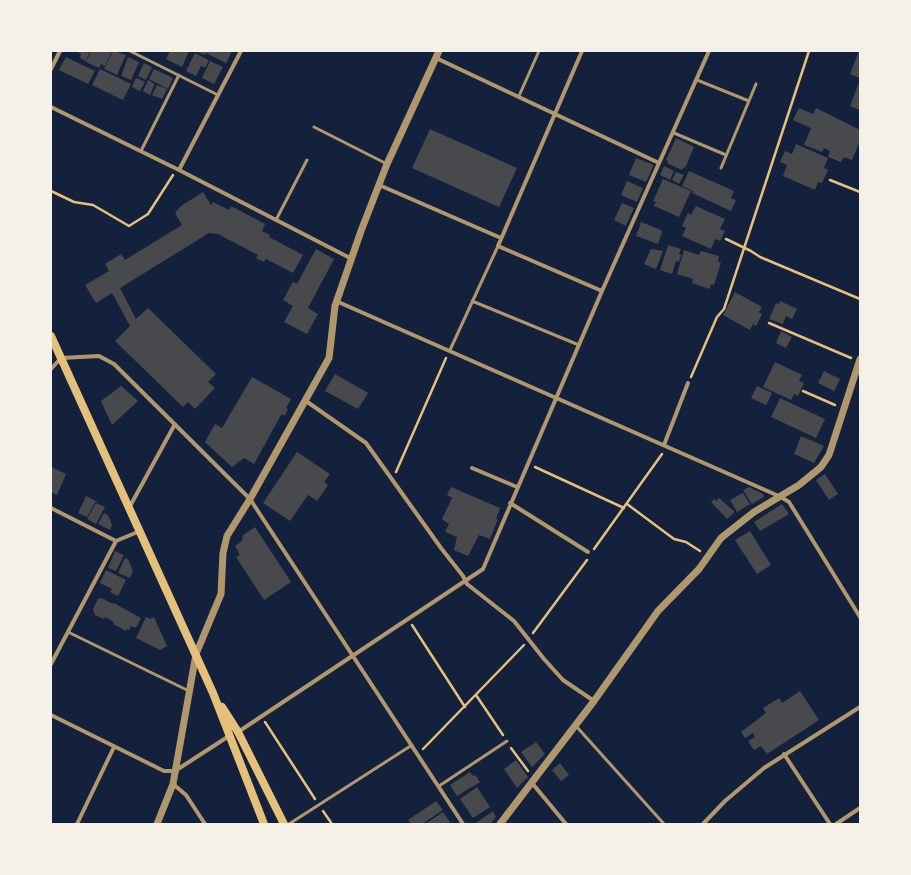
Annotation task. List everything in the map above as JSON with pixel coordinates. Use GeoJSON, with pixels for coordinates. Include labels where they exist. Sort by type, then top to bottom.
{"type":"FeatureCollection","features":[{"type":"Feature","properties":{"kind":"main road"},"geometry":{"type":"LineString","coordinates":[[51,336],[214,693],[229,736],[264,824]]}},
{"type":"Feature","properties":{"kind":"main road"},"geometry":{"type":"LineString","coordinates":[[214,693],[238,732],[284,824]]}},
{"type":"Feature","properties":{"kind":"street"},"geometry":{"type":"LineString","coordinates":[[51,68],[60,51]]}},
{"type":"Feature","properties":{"kind":"street"},"geometry":{"type":"LineString","coordinates":[[178,169],[241,51]]}},
{"type":"Feature","properties":{"kind":"street"},"geometry":{"type":"LineString","coordinates":[[157,824],[173,784],[196,654],[221,594],[223,553],[227,536],[250,499],[329,358],[336,301],[387,164],[439,51]]}},
{"type":"Feature","properties":{"kind":"street"},"geometry":{"type":"LineString","coordinates":[[582,51],[498,246],[602,291]]}},
{"type":"Feature","properties":{"kind":"street"},"geometry":{"type":"LineString","coordinates":[[238,732],[483,569],[602,291],[659,163],[674,133],[709,51]]}},
{"type":"Feature","properties":{"kind":"street"},"geometry":{"type":"LineString","coordinates":[[436,58],[659,163]]}},
{"type":"Feature","properties":{"kind":"street"},"geometry":{"type":"LineString","coordinates":[[51,107],[178,169],[352,259]]}},
{"type":"Feature","properties":{"kind":"street"},"geometry":{"type":"LineString","coordinates":[[379,186],[501,238]]}},
{"type":"Feature","properties":{"kind":"street"},"geometry":{"type":"LineString","coordinates":[[336,301],[781,497],[789,502],[860,617]]}},
{"type":"Feature","properties":{"kind":"street"},"geometry":{"type":"LineString","coordinates":[[51,369],[61,358],[99,356],[114,364],[250,499],[463,824]]}},
{"type":"Feature","properties":{"kind":"street"},"geometry":{"type":"LineString","coordinates":[[500,824],[576,726],[658,611],[699,568],[720,538],[754,512],[799,485],[821,467],[828,455],[860,361]]}},
{"type":"Feature","properties":{"kind":"street"},"geometry":{"type":"LineString","coordinates":[[665,446],[688,384]]}},
{"type":"Feature","properties":{"kind":"street"},"geometry":{"type":"LineString","coordinates":[[306,401],[366,443],[465,581],[514,621],[564,680],[594,701]]}},
{"type":"Feature","properties":{"kind":"street"},"geometry":{"type":"LineString","coordinates":[[129,508],[175,424]]}},
{"type":"Feature","properties":{"kind":"street"},"geometry":{"type":"LineString","coordinates":[[472,468],[517,487]]}},
{"type":"Feature","properties":{"kind":"street"},"geometry":{"type":"LineString","coordinates":[[510,503],[588,552]]}},
{"type":"Feature","properties":{"kind":"street"},"geometry":{"type":"LineString","coordinates":[[51,508],[116,541]]}},
{"type":"Feature","properties":{"kind":"street"},"geometry":{"type":"LineString","coordinates":[[51,664],[116,541],[140,531]]}},
{"type":"Feature","properties":{"kind":"street"},"geometry":{"type":"LineString","coordinates":[[702,824],[725,801],[758,772],[784,754],[860,707]]}},
{"type":"Feature","properties":{"kind":"street"},"geometry":{"type":"LineString","coordinates":[[51,715],[164,771],[175,771],[229,736]]}},
{"type":"Feature","properties":{"kind":"street"},"geometry":{"type":"LineString","coordinates":[[77,824],[114,747]]}},
{"type":"Feature","properties":{"kind":"street"},"geometry":{"type":"LineString","coordinates":[[784,754],[830,824]]}},
{"type":"Feature","properties":{"kind":"street"},"geometry":{"type":"LineString","coordinates":[[532,783],[566,824]]}},
{"type":"Feature","properties":{"kind":"street"},"geometry":{"type":"LineString","coordinates":[[173,784],[186,795],[205,824]]}},
{"type":"Feature","properties":{"kind":"street"},"geometry":{"type":"LineString","coordinates":[[836,824],[860,808]]}},
{"type":"Feature","properties":{"kind":"lane"},"geometry":{"type":"LineString","coordinates":[[130,51],[218,95]]}},
{"type":"Feature","properties":{"kind":"lane"},"geometry":{"type":"LineString","coordinates":[[519,96],[539,51]]}},
{"type":"Feature","properties":{"kind":"lane"},"geometry":{"type":"LineString","coordinates":[[141,151],[179,75]]}},
{"type":"Feature","properties":{"kind":"lane"},"geometry":{"type":"LineString","coordinates":[[697,80],[748,102]]}},
{"type":"Feature","properties":{"kind":"lane"},"geometry":{"type":"LineString","coordinates":[[720,168],[756,84]]}},
{"type":"Feature","properties":{"kind":"lane"},"geometry":{"type":"LineString","coordinates":[[314,127],[387,164]]}},
{"type":"Feature","properties":{"kind":"lane"},"geometry":{"type":"LineString","coordinates":[[674,133],[726,155]]}},
{"type":"Feature","properties":{"kind":"lane"},"geometry":{"type":"LineString","coordinates":[[276,220],[307,160]]}},
{"type":"Feature","properties":{"kind":"lane"},"geometry":{"type":"LineString","coordinates":[[450,350],[498,246]]}},
{"type":"Feature","properties":{"kind":"lane"},"geometry":{"type":"LineString","coordinates":[[472,301],[579,345]]}},
{"type":"Feature","properties":{"kind":"lane"},"geometry":{"type":"LineString","coordinates":[[68,632],[189,691]]}},
{"type":"Feature","properties":{"kind":"lane"},"geometry":{"type":"LineString","coordinates":[[576,726],[664,824]]}},
{"type":"Feature","properties":{"kind":"lane"},"geometry":{"type":"LineString","coordinates":[[439,786],[507,741]]}},
{"type":"Feature","properties":{"kind":"lane"},"geometry":{"type":"LineString","coordinates":[[289,824],[412,745]]}},
{"type":"Feature","properties":{"kind":"path"},"geometry":{"type":"LineString","coordinates":[[688,384],[717,317],[724,309],[809,51]]}},
{"type":"Feature","properties":{"kind":"path"},"geometry":{"type":"LineString","coordinates":[[51,191],[74,202],[93,205],[129,226],[148,214],[178,169]]}},
{"type":"Feature","properties":{"kind":"path"},"geometry":{"type":"LineString","coordinates":[[830,180],[860,192]]}},
{"type":"Feature","properties":{"kind":"path"},"geometry":{"type":"LineString","coordinates":[[726,239],[760,258],[860,299]]}},
{"type":"Feature","properties":{"kind":"path"},"geometry":{"type":"LineString","coordinates":[[768,323],[860,361]]}},
{"type":"Feature","properties":{"kind":"path"},"geometry":{"type":"LineString","coordinates":[[393,480],[450,350]]}},
{"type":"Feature","properties":{"kind":"path"},"geometry":{"type":"LineString","coordinates":[[803,390],[844,408]]}},
{"type":"Feature","properties":{"kind":"path"},"geometry":{"type":"LineString","coordinates":[[418,755],[529,640],[627,504],[665,446]]}},
{"type":"Feature","properties":{"kind":"path"},"geometry":{"type":"LineString","coordinates":[[528,463],[624,508]]}},
{"type":"Feature","properties":{"kind":"path"},"geometry":{"type":"LineString","coordinates":[[627,504],[674,539],[686,542],[707,557]]}},
{"type":"Feature","properties":{"kind":"path"},"geometry":{"type":"LineString","coordinates":[[408,620],[465,707]]}},
{"type":"Feature","properties":{"kind":"path"},"geometry":{"type":"LineString","coordinates":[[261,716],[332,824]]}},
{"type":"Feature","properties":{"kind":"building"},"geometry":{"type":"Polygon","coordinates":[[[75,51],[90,51],[86,61],[80,58],[81,54],[75,51]]]}},
{"type":"Feature","properties":{"kind":"building"},"geometry":{"type":"Polygon","coordinates":[[[91,51],[112,51],[105,66],[101,64],[99,68],[86,62],[91,51]]]}},
{"type":"Feature","properties":{"kind":"building"},"geometry":{"type":"Polygon","coordinates":[[[113,51],[126,55],[117,75],[104,69],[113,51]]]}},
{"type":"Feature","properties":{"kind":"building"},"geometry":{"type":"Polygon","coordinates":[[[170,51],[189,51],[182,67],[166,59],[170,51]]]}},
{"type":"Feature","properties":{"kind":"building"},"geometry":{"type":"Polygon","coordinates":[[[195,51],[232,51],[226,63],[206,53],[205,55],[195,51]]]}},
{"type":"Feature","properties":{"kind":"building"},"geometry":{"type":"Polygon","coordinates":[[[860,51],[860,78],[850,74],[860,51]]]}},
{"type":"Feature","properties":{"kind":"building"},"geometry":{"type":"Polygon","coordinates":[[[195,53],[209,60],[205,68],[201,66],[196,76],[186,71],[195,53]]]}},
{"type":"Feature","properties":{"kind":"building"},"geometry":{"type":"Polygon","coordinates":[[[66,57],[95,71],[88,84],[59,70],[66,57]]]}},
{"type":"Feature","properties":{"kind":"building"},"geometry":{"type":"Polygon","coordinates":[[[128,57],[139,62],[131,80],[121,76],[128,57]]]}},
{"type":"Feature","properties":{"kind":"building"},"geometry":{"type":"Polygon","coordinates":[[[210,61],[223,67],[214,84],[202,78],[210,61]]]}},
{"type":"Feature","properties":{"kind":"building"},"geometry":{"type":"Polygon","coordinates":[[[144,63],[152,67],[146,80],[138,76],[144,63]]]}},
{"type":"Feature","properties":{"kind":"building"},"geometry":{"type":"Polygon","coordinates":[[[100,69],[131,84],[123,100],[92,85],[100,69]]]}},
{"type":"Feature","properties":{"kind":"building"},"geometry":{"type":"Polygon","coordinates":[[[154,69],[173,78],[168,89],[149,79],[154,69]]]}},
{"type":"Feature","properties":{"kind":"building"},"geometry":{"type":"Polygon","coordinates":[[[136,78],[145,82],[140,91],[132,87],[136,78]]]}},
{"type":"Feature","properties":{"kind":"building"},"geometry":{"type":"Polygon","coordinates":[[[148,80],[155,84],[150,95],[143,91],[148,80]]]}},
{"type":"Feature","properties":{"kind":"building"},"geometry":{"type":"Polygon","coordinates":[[[860,80],[860,110],[850,106],[860,80]]]}},
{"type":"Feature","properties":{"kind":"building"},"geometry":{"type":"Polygon","coordinates":[[[157,85],[167,89],[162,99],[152,95],[157,85]]]}},
{"type":"Feature","properties":{"kind":"building"},"geometry":{"type":"Polygon","coordinates":[[[799,108],[813,114],[816,108],[860,130],[860,141],[852,160],[844,157],[841,162],[828,157],[830,151],[824,148],[822,152],[804,145],[811,128],[793,120],[799,108]]]}},
{"type":"Feature","properties":{"kind":"building"},"geometry":{"type":"Polygon","coordinates":[[[430,129],[517,168],[499,207],[412,168],[430,129]]]}},
{"type":"Feature","properties":{"kind":"building"},"geometry":{"type":"Polygon","coordinates":[[[676,138],[694,147],[685,168],[683,167],[682,170],[667,163],[668,161],[666,160],[676,138]]]}},
{"type":"Feature","properties":{"kind":"building"},"geometry":{"type":"Polygon","coordinates":[[[796,144],[828,158],[824,168],[828,170],[822,183],[818,182],[815,190],[783,176],[787,165],[780,162],[785,151],[792,154],[796,144]]]}},
{"type":"Feature","properties":{"kind":"building"},"geometry":{"type":"Polygon","coordinates":[[[636,158],[654,165],[646,182],[629,175],[636,158]]]}},
{"type":"Feature","properties":{"kind":"building"},"geometry":{"type":"Polygon","coordinates":[[[664,166],[674,171],[670,180],[660,175],[664,166]]]}},
{"type":"Feature","properties":{"kind":"building"},"geometry":{"type":"Polygon","coordinates":[[[689,171],[734,191],[731,198],[736,200],[731,211],[692,193],[693,191],[682,186],[689,171]]]}},
{"type":"Feature","properties":{"kind":"building"},"geometry":{"type":"Polygon","coordinates":[[[676,172],[684,175],[679,184],[672,180],[676,172]]]}},
{"type":"Feature","properties":{"kind":"building"},"geometry":{"type":"Polygon","coordinates":[[[663,179],[691,191],[679,217],[654,206],[656,202],[653,201],[663,179]]]}},
{"type":"Feature","properties":{"kind":"building"},"geometry":{"type":"Polygon","coordinates":[[[627,181],[643,188],[637,202],[621,195],[627,181]]]}},
{"type":"Feature","properties":{"kind":"building"},"geometry":{"type":"Polygon","coordinates":[[[203,192],[211,205],[213,202],[229,210],[231,206],[265,224],[262,231],[270,235],[269,237],[303,255],[293,273],[266,259],[264,262],[256,258],[258,255],[218,234],[209,233],[120,288],[136,319],[148,308],[216,374],[208,382],[215,388],[195,409],[188,402],[183,407],[115,341],[130,326],[112,293],[96,303],[85,285],[109,271],[105,264],[121,254],[125,260],[182,225],[175,213],[181,206],[203,192]]]}},
{"type":"Feature","properties":{"kind":"building"},"geometry":{"type":"Polygon","coordinates":[[[622,203],[634,208],[626,226],[614,220],[622,203]]]}},
{"type":"Feature","properties":{"kind":"building"},"geometry":{"type":"Polygon","coordinates":[[[696,206],[725,219],[720,229],[725,231],[720,241],[715,239],[711,249],[682,236],[686,228],[682,226],[688,213],[691,215],[696,206]]]}},
{"type":"Feature","properties":{"kind":"building"},"geometry":{"type":"Polygon","coordinates":[[[641,222],[661,230],[662,232],[658,244],[636,236],[641,222]]]}},
{"type":"Feature","properties":{"kind":"building"},"geometry":{"type":"Polygon","coordinates":[[[668,245],[681,249],[679,254],[681,255],[679,262],[676,261],[672,274],[660,270],[668,245]]]}},
{"type":"Feature","properties":{"kind":"building"},"geometry":{"type":"Polygon","coordinates":[[[316,249],[334,259],[308,308],[318,314],[307,334],[284,322],[293,306],[283,300],[293,282],[297,284],[316,249]]]}},
{"type":"Feature","properties":{"kind":"building"},"geometry":{"type":"Polygon","coordinates":[[[651,249],[663,251],[656,269],[644,264],[651,249]]]}},
{"type":"Feature","properties":{"kind":"building"},"geometry":{"type":"Polygon","coordinates":[[[684,250],[699,255],[701,251],[719,256],[718,262],[721,263],[714,285],[711,284],[710,289],[692,283],[693,279],[677,274],[684,250]]]}},
{"type":"Feature","properties":{"kind":"building"},"geometry":{"type":"Polygon","coordinates":[[[735,292],[762,307],[759,312],[762,314],[756,326],[753,324],[750,330],[723,315],[735,292]]]}},
{"type":"Feature","properties":{"kind":"building"},"geometry":{"type":"Polygon","coordinates":[[[780,301],[797,309],[792,319],[786,316],[783,324],[769,319],[776,303],[779,304],[780,301]]]}},
{"type":"Feature","properties":{"kind":"building"},"geometry":{"type":"Polygon","coordinates":[[[781,331],[792,337],[786,348],[776,343],[781,331]]]}},
{"type":"Feature","properties":{"kind":"building"},"geometry":{"type":"Polygon","coordinates":[[[775,362],[802,375],[799,381],[804,383],[798,396],[794,394],[791,400],[763,387],[775,362]]]}},
{"type":"Feature","properties":{"kind":"building"},"geometry":{"type":"Polygon","coordinates":[[[824,371],[840,379],[834,391],[818,383],[824,371]]]}},
{"type":"Feature","properties":{"kind":"building"},"geometry":{"type":"Polygon","coordinates":[[[335,374],[368,393],[358,409],[325,391],[335,374]]]}},
{"type":"Feature","properties":{"kind":"building"},"geometry":{"type":"Polygon","coordinates":[[[252,377],[291,399],[286,408],[288,409],[285,415],[281,415],[254,464],[244,458],[232,467],[205,442],[215,424],[222,428],[252,377]]]}},
{"type":"Feature","properties":{"kind":"building"},"geometry":{"type":"Polygon","coordinates":[[[121,386],[138,401],[112,425],[101,401],[121,386]]]}},
{"type":"Feature","properties":{"kind":"building"},"geometry":{"type":"Polygon","coordinates":[[[757,386],[772,393],[766,405],[751,398],[757,386]]]}},
{"type":"Feature","properties":{"kind":"building"},"geometry":{"type":"Polygon","coordinates":[[[780,398],[825,419],[816,438],[771,417],[780,398]]]}},
{"type":"Feature","properties":{"kind":"building"},"geometry":{"type":"Polygon","coordinates":[[[801,436],[824,446],[814,463],[794,454],[801,436]]]}},
{"type":"Feature","properties":{"kind":"building"},"geometry":{"type":"Polygon","coordinates":[[[297,452],[330,474],[324,482],[328,485],[317,501],[308,495],[290,521],[263,503],[297,452]]]}},
{"type":"Feature","properties":{"kind":"building"},"geometry":{"type":"Polygon","coordinates":[[[51,467],[66,474],[57,495],[51,492],[51,467]]]}},
{"type":"Feature","properties":{"kind":"building"},"geometry":{"type":"Polygon","coordinates":[[[825,474],[838,494],[829,500],[816,480],[825,474]]]}},
{"type":"Feature","properties":{"kind":"building"},"geometry":{"type":"Polygon","coordinates":[[[451,487],[500,508],[496,519],[498,519],[490,539],[479,535],[468,556],[454,550],[457,537],[445,532],[449,524],[442,519],[452,498],[447,495],[451,487]]]}},
{"type":"Feature","properties":{"kind":"building"},"geometry":{"type":"Polygon","coordinates":[[[749,487],[763,494],[764,497],[752,504],[743,490],[749,487]]]}},
{"type":"Feature","properties":{"kind":"building"},"geometry":{"type":"Polygon","coordinates":[[[743,493],[750,504],[737,512],[730,500],[743,493]]]}},
{"type":"Feature","properties":{"kind":"building"},"geometry":{"type":"Polygon","coordinates":[[[86,496],[96,501],[87,517],[78,513],[86,496]]]}},
{"type":"Feature","properties":{"kind":"building"},"geometry":{"type":"Polygon","coordinates":[[[719,498],[735,512],[727,519],[711,502],[715,499],[716,501],[719,498]]]}},
{"type":"Feature","properties":{"kind":"building"},"geometry":{"type":"Polygon","coordinates":[[[96,503],[105,507],[96,524],[87,519],[96,503]]]}},
{"type":"Feature","properties":{"kind":"building"},"geometry":{"type":"Polygon","coordinates":[[[782,504],[789,514],[760,531],[754,522],[782,504]]]}},
{"type":"Feature","properties":{"kind":"building"},"geometry":{"type":"Polygon","coordinates":[[[104,513],[108,515],[112,525],[110,530],[98,524],[104,513]]]}},
{"type":"Feature","properties":{"kind":"building"},"geometry":{"type":"Polygon","coordinates":[[[255,527],[291,582],[264,600],[236,557],[240,555],[235,546],[242,541],[243,535],[255,527]]]}},
{"type":"Feature","properties":{"kind":"building"},"geometry":{"type":"Polygon","coordinates":[[[750,531],[771,565],[757,574],[735,540],[750,531]]]}},
{"type":"Feature","properties":{"kind":"building"},"geometry":{"type":"Polygon","coordinates":[[[115,551],[124,555],[116,571],[108,568],[115,551]]]}},
{"type":"Feature","properties":{"kind":"building"},"geometry":{"type":"Polygon","coordinates":[[[125,558],[128,559],[133,571],[130,578],[118,573],[125,558]]]}},
{"type":"Feature","properties":{"kind":"building"},"geometry":{"type":"Polygon","coordinates":[[[106,570],[126,580],[118,596],[110,592],[112,589],[100,583],[106,570]]]}},
{"type":"Feature","properties":{"kind":"building"},"geometry":{"type":"Polygon","coordinates":[[[101,598],[113,604],[114,603],[141,618],[136,628],[131,626],[129,630],[127,629],[126,631],[113,624],[114,622],[105,617],[104,619],[95,615],[93,609],[98,599],[101,598]]]}},
{"type":"Feature","properties":{"kind":"building"},"geometry":{"type":"Polygon","coordinates":[[[146,617],[150,619],[154,617],[167,646],[160,650],[136,638],[146,617]]]}},
{"type":"Feature","properties":{"kind":"building"},"geometry":{"type":"Polygon","coordinates":[[[800,691],[819,720],[767,754],[761,746],[754,750],[748,741],[755,737],[753,733],[745,738],[741,732],[766,713],[763,708],[779,698],[782,703],[800,691]]]}},
{"type":"Feature","properties":{"kind":"building"},"geometry":{"type":"Polygon","coordinates":[[[536,742],[545,754],[532,767],[521,752],[536,742]]]}},
{"type":"Feature","properties":{"kind":"building"},"geometry":{"type":"Polygon","coordinates":[[[516,760],[528,777],[517,788],[504,769],[516,760]]]}},
{"type":"Feature","properties":{"kind":"building"},"geometry":{"type":"Polygon","coordinates":[[[560,763],[569,775],[561,781],[552,770],[560,763]]]}},
{"type":"Feature","properties":{"kind":"building"},"geometry":{"type":"Polygon","coordinates":[[[470,772],[473,776],[475,775],[480,782],[457,796],[450,785],[470,772]]]}},
{"type":"Feature","properties":{"kind":"building"},"geometry":{"type":"Polygon","coordinates":[[[477,787],[490,807],[473,818],[460,799],[477,787]]]}},
{"type":"Feature","properties":{"kind":"building"},"geometry":{"type":"Polygon","coordinates":[[[436,801],[443,810],[422,824],[411,824],[408,820],[436,801]]]}},
{"type":"Feature","properties":{"kind":"building"},"geometry":{"type":"Polygon","coordinates":[[[493,811],[496,817],[490,824],[476,824],[476,823],[493,811]]]}},
{"type":"Feature","properties":{"kind":"building"},"geometry":{"type":"Polygon","coordinates":[[[443,812],[450,822],[447,824],[425,824],[443,812]]]}}]}
